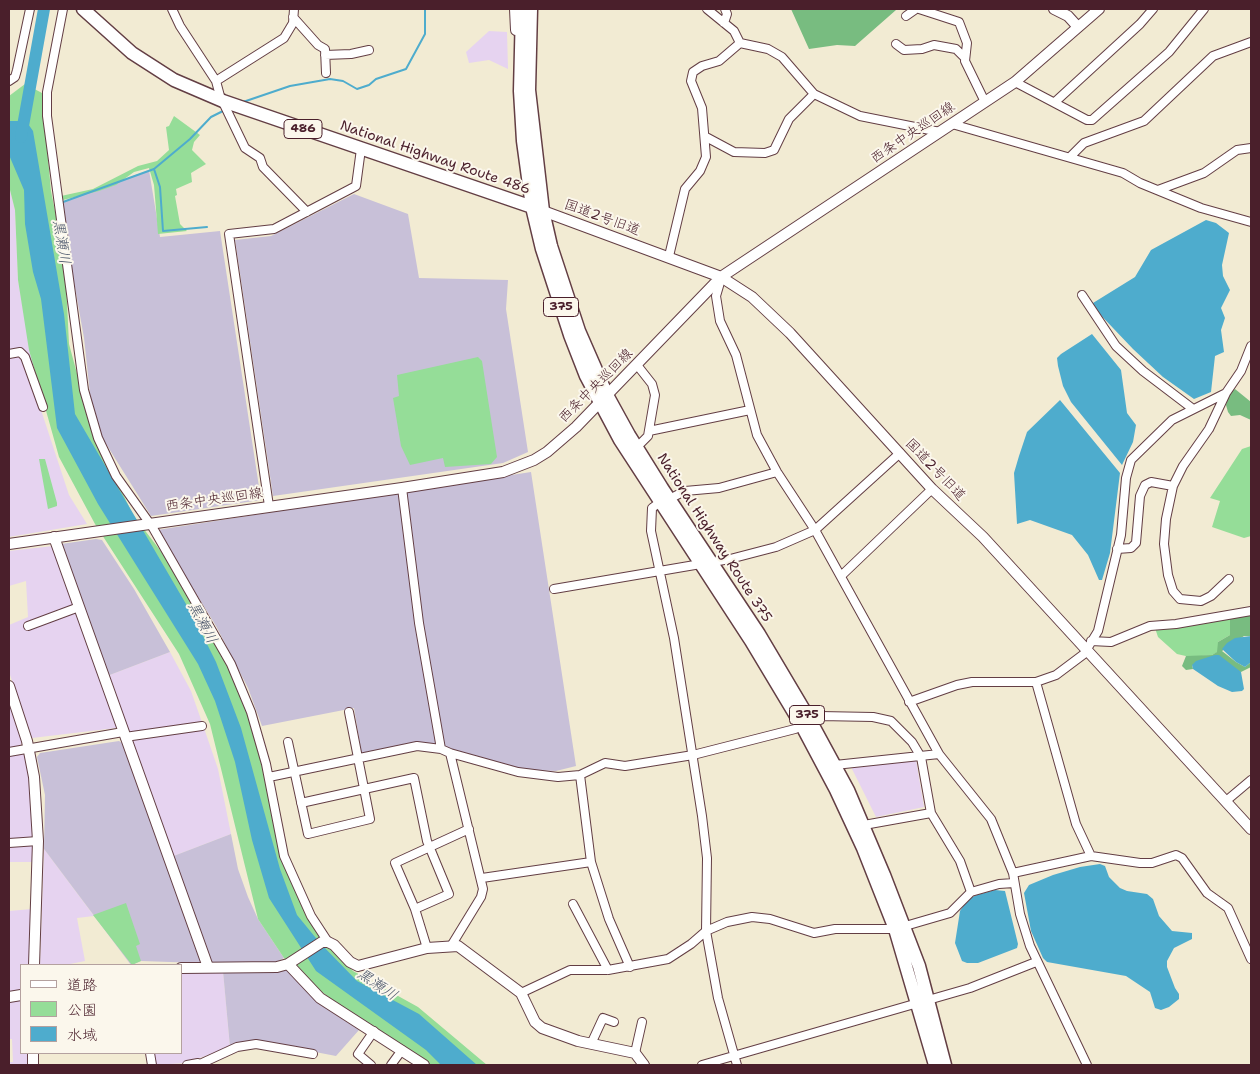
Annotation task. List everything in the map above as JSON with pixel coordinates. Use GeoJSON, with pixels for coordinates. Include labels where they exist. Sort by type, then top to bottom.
{"type":"FeatureCollection","features":[{"type":"Feature","properties":{"kind":"highway","name":"National Highway Route 486"},"geometry":{"type":"LineString","coordinates":[[83,9],[132,53],[174,80],[223,101],[537,209]]}},
{"type":"Feature","properties":{"kind":"highway","name":"National Highway Route 375"},"geometry":{"type":"LineString","coordinates":[[522,9],[520,40],[523,141],[537,209],[604,399],[664,501],[706,563],[751,641],[835,765],[864,825],[945,1065]]}},
{"type":"Feature","properties":{"kind":"highway","name":"National Highway Route 375"},"geometry":{"type":"LineString","coordinates":[[531,9],[529,90],[537,209]]}},
{"type":"Feature","properties":{"kind":"highway","name":"National Highway Route 375"},"geometry":{"type":"LineString","coordinates":[[604,399],[637,447],[664,501]]}},
{"type":"Feature","properties":{"kind":"highway","name":"National Highway Route 375"},"geometry":{"type":"LineString","coordinates":[[806,723],[900,928]]}},
{"type":"Feature","properties":{"kind":"highway","name":"National Highway Route 375"},"geometry":{"type":"LineString","coordinates":[[924,1002],[935,1065]]}},
{"type":"Feature","properties":{"kind":"street"},"geometry":{"type":"LineString","coordinates":[[9,81],[15,77],[30,9]]}},
{"type":"Feature","properties":{"kind":"street"},"geometry":{"type":"LineString","coordinates":[[64,9],[47,92],[46,116],[52,145],[56,199],[84,390],[98,438],[116,476],[149,523],[230,664],[251,712],[269,777],[284,856],[325,942],[334,945],[350,962],[358,966],[427,948],[452,946],[463,949],[521,993],[535,1022],[542,1028],[591,1044],[635,1054],[644,1065]]}},
{"type":"Feature","properties":{"kind":"street"},"geometry":{"type":"LineString","coordinates":[[172,9],[180,26],[216,81],[223,101],[245,148],[260,158],[262,167],[307,212]]}},
{"type":"Feature","properties":{"kind":"street"},"geometry":{"type":"LineString","coordinates":[[515,9],[517,32],[520,40]]}},
{"type":"Feature","properties":{"kind":"street"},"geometry":{"type":"LineString","coordinates":[[707,9],[734,31],[740,43]]}},
{"type":"Feature","properties":{"kind":"street"},"geometry":{"type":"LineString","coordinates":[[724,23],[727,14],[725,9]]}},
{"type":"Feature","properties":{"kind":"street"},"geometry":{"type":"LineString","coordinates":[[906,16],[917,9],[959,22],[967,43],[965,58]]}},
{"type":"Feature","properties":{"kind":"street"},"geometry":{"type":"LineString","coordinates":[[1054,9],[1068,16],[1078,27]]}},
{"type":"Feature","properties":{"kind":"street","name":"西条中央巡回線"},"geometry":{"type":"LineString","coordinates":[[9,544],[503,472],[534,460],[559,442],[604,399],[721,277],[1015,82],[1099,9]]}},
{"type":"Feature","properties":{"kind":"street"},"geometry":{"type":"LineString","coordinates":[[1055,102],[1140,24],[1153,9]]}},
{"type":"Feature","properties":{"kind":"street"},"geometry":{"type":"LineString","coordinates":[[1015,82],[1087,120],[1092,120],[1169,52],[1204,9]]}},
{"type":"Feature","properties":{"kind":"street"},"geometry":{"type":"LineString","coordinates":[[216,81],[284,38],[293,23],[294,13]]}},
{"type":"Feature","properties":{"kind":"street"},"geometry":{"type":"LineString","coordinates":[[294,13],[318,45],[325,48],[326,74]]}},
{"type":"Feature","properties":{"kind":"street"},"geometry":{"type":"LineString","coordinates":[[1070,157],[1084,143],[1144,121],[1213,56],[1251,42]]}},
{"type":"Feature","properties":{"kind":"street"},"geometry":{"type":"LineString","coordinates":[[740,43],[768,49],[782,57],[814,94],[860,116],[940,132]]}},
{"type":"Feature","properties":{"kind":"street"},"geometry":{"type":"LineString","coordinates":[[669,256],[685,189],[700,171],[706,157],[706,137],[702,108],[691,81],[693,72],[702,66],[718,61],[740,43]]}},
{"type":"Feature","properties":{"kind":"street"},"geometry":{"type":"LineString","coordinates":[[896,44],[904,50],[922,49],[934,44],[956,49],[965,58],[984,102]]}},
{"type":"Feature","properties":{"kind":"street"},"geometry":{"type":"LineString","coordinates":[[325,55],[340,55],[369,50]]}},
{"type":"Feature","properties":{"kind":"street"},"geometry":{"type":"LineString","coordinates":[[706,137],[734,152],[765,153],[774,150],[789,119],[814,94]]}},
{"type":"Feature","properties":{"kind":"street"},"geometry":{"type":"LineString","coordinates":[[952,124],[1123,173],[1201,208],[1251,222]]}},
{"type":"Feature","properties":{"kind":"street"},"geometry":{"type":"LineString","coordinates":[[1158,190],[1204,173],[1237,150],[1251,148]]}},
{"type":"Feature","properties":{"kind":"street"},"geometry":{"type":"LineString","coordinates":[[269,506],[229,234],[274,229],[356,186],[361,149]]}},
{"type":"Feature","properties":{"kind":"street","name":"国道2号旧道"},"geometry":{"type":"LineString","coordinates":[[537,209],[669,256],[721,277],[752,298],[790,332],[932,489],[983,537],[1088,645],[1251,829]]}},
{"type":"Feature","properties":{"kind":"street"},"geometry":{"type":"LineString","coordinates":[[721,277],[716,296],[720,322],[736,355],[757,435],[777,472],[815,530],[938,754],[991,819],[1013,873],[1020,914],[1036,962],[1087,1065]]}},
{"type":"Feature","properties":{"kind":"street"},"geometry":{"type":"LineString","coordinates":[[1082,295],[1123,352],[1193,409]]}},
{"type":"Feature","properties":{"kind":"street"},"geometry":{"type":"LineString","coordinates":[[1229,579],[1211,596],[1201,601],[1180,599],[1173,591],[1164,559],[1166,519],[1173,486],[1183,466],[1209,429],[1226,393],[1241,371],[1251,346]]}},
{"type":"Feature","properties":{"kind":"street"},"geometry":{"type":"LineString","coordinates":[[9,354],[20,352],[24,357],[43,407]]}},
{"type":"Feature","properties":{"kind":"street"},"geometry":{"type":"LineString","coordinates":[[637,365],[652,384],[654,390],[649,431],[644,442],[637,447]]}},
{"type":"Feature","properties":{"kind":"street"},"geometry":{"type":"LineString","coordinates":[[909,702],[957,685],[972,682],[1036,682],[1056,675],[1084,654],[1098,631],[1117,549],[1126,478],[1131,460],[1172,420],[1226,393]]}},
{"type":"Feature","properties":{"kind":"street"},"geometry":{"type":"LineString","coordinates":[[649,431],[750,410]]}},
{"type":"Feature","properties":{"kind":"street"},"geometry":{"type":"LineString","coordinates":[[554,589],[706,563],[776,547],[815,530],[900,453]]}},
{"type":"Feature","properties":{"kind":"street"},"geometry":{"type":"LineString","coordinates":[[737,1065],[718,998],[706,931],[707,858],[674,638],[650,516],[652,508],[685,491],[719,488],[777,472]]}},
{"type":"Feature","properties":{"kind":"street"},"geometry":{"type":"LineString","coordinates":[[1117,549],[1131,548],[1136,543],[1140,496],[1145,485],[1151,482],[1173,486]]}},
{"type":"Feature","properties":{"kind":"street"},"geometry":{"type":"LineString","coordinates":[[402,488],[419,623],[441,749]]}},
{"type":"Feature","properties":{"kind":"street"},"geometry":{"type":"LineString","coordinates":[[841,576],[932,489]]}},
{"type":"Feature","properties":{"kind":"street"},"geometry":{"type":"LineString","coordinates":[[54,538],[208,967]]}},
{"type":"Feature","properties":{"kind":"street"},"geometry":{"type":"LineString","coordinates":[[28,626],[79,607]]}},
{"type":"Feature","properties":{"kind":"street"},"geometry":{"type":"LineString","coordinates":[[1088,645],[1111,642],[1150,626],[1176,624],[1251,611]]}},
{"type":"Feature","properties":{"kind":"street"},"geometry":{"type":"LineString","coordinates":[[1036,682],[1076,824],[1091,856]]}},
{"type":"Feature","properties":{"kind":"street"},"geometry":{"type":"LineString","coordinates":[[9,686],[28,748],[34,777],[38,842],[34,964]]}},
{"type":"Feature","properties":{"kind":"street"},"geometry":{"type":"LineString","coordinates":[[288,742],[308,834],[370,819],[350,712]]}},
{"type":"Feature","properties":{"kind":"street"},"geometry":{"type":"LineString","coordinates":[[269,777],[418,746],[441,749],[518,772],[558,777],[580,775],[605,764],[625,766],[692,755],[806,723],[820,716],[873,717],[891,721],[912,742],[921,756],[931,813],[960,861],[971,892]]}},
{"type":"Feature","properties":{"kind":"street"},"geometry":{"type":"LineString","coordinates":[[9,752],[124,734],[202,726]]}},
{"type":"Feature","properties":{"kind":"street"},"geometry":{"type":"LineString","coordinates":[[450,753],[482,878],[481,897],[452,946]]}},
{"type":"Feature","properties":{"kind":"street"},"geometry":{"type":"LineString","coordinates":[[835,765],[938,754]]}},
{"type":"Feature","properties":{"kind":"street"},"geometry":{"type":"LineString","coordinates":[[580,775],[592,862],[609,919],[630,967]]}},
{"type":"Feature","properties":{"kind":"street"},"geometry":{"type":"LineString","coordinates":[[301,803],[414,778],[422,824],[449,894],[415,909]]}},
{"type":"Feature","properties":{"kind":"street"},"geometry":{"type":"LineString","coordinates":[[1226,801],[1251,780]]}},
{"type":"Feature","properties":{"kind":"street"},"geometry":{"type":"LineString","coordinates":[[864,825],[931,813]]}},
{"type":"Feature","properties":{"kind":"street"},"geometry":{"type":"LineString","coordinates":[[427,948],[415,909],[395,863],[469,829]]}},
{"type":"Feature","properties":{"kind":"street"},"geometry":{"type":"LineString","coordinates":[[9,842],[38,842]]}},
{"type":"Feature","properties":{"kind":"street"},"geometry":{"type":"LineString","coordinates":[[1013,873],[1091,856],[1152,863],[1176,855],[1182,858],[1207,893],[1228,908],[1251,959]]}},
{"type":"Feature","properties":{"kind":"street"},"geometry":{"type":"LineString","coordinates":[[482,878],[592,862]]}},
{"type":"Feature","properties":{"kind":"street"},"geometry":{"type":"LineString","coordinates":[[521,993],[570,970],[608,970],[668,959],[714,926],[752,917],[770,919],[814,933],[835,929],[900,928],[950,913],[971,892],[999,884],[1014,883]]}},
{"type":"Feature","properties":{"kind":"street"},"geometry":{"type":"LineString","coordinates":[[573,904],[608,970]]}},
{"type":"Feature","properties":{"kind":"street"},"geometry":{"type":"LineString","coordinates":[[182,968],[267,968],[288,964],[325,942]]}},
{"type":"Feature","properties":{"kind":"street"},"geometry":{"type":"LineString","coordinates":[[702,1065],[970,988],[1036,962]]}},
{"type":"Feature","properties":{"kind":"street"},"geometry":{"type":"LineString","coordinates":[[288,964],[320,998],[374,1031],[424,1065]]}},
{"type":"Feature","properties":{"kind":"street"},"geometry":{"type":"LineString","coordinates":[[591,1044],[603,1018],[614,1022]]}},
{"type":"Feature","properties":{"kind":"street"},"geometry":{"type":"LineString","coordinates":[[635,1054],[642,1022]]}},
{"type":"Feature","properties":{"kind":"street"},"geometry":{"type":"LineString","coordinates":[[371,1065],[358,1054],[374,1031]]}},
{"type":"Feature","properties":{"kind":"street"},"geometry":{"type":"LineString","coordinates":[[187,1065],[198,1062],[200,1065],[237,1048],[256,1044],[313,1054]]}},
{"type":"Feature","properties":{"kind":"street"},"geometry":{"type":"LineString","coordinates":[[391,1065],[402,1050]]}},
{"type":"Feature","properties":{"kind":"shaded area"},"geometry":{"type":"Polygon","coordinates":[[[489,31],[507,32],[508,69],[489,60],[469,63],[466,52],[489,31]]]}},
{"type":"Feature","properties":{"kind":"shaded area"},"geometry":{"type":"Polygon","coordinates":[[[149,170],[160,237],[220,231],[261,500],[151,516],[103,439],[91,403],[84,338],[60,203],[149,170]]]}},
{"type":"Feature","properties":{"kind":"shaded area"},"geometry":{"type":"Polygon","coordinates":[[[9,186],[15,210],[18,280],[42,413],[69,495],[87,524],[9,537],[9,186]]]}},
{"type":"Feature","properties":{"kind":"shaded area"},"geometry":{"type":"Polygon","coordinates":[[[354,194],[408,214],[419,278],[508,280],[506,309],[528,452],[503,463],[273,496],[235,240],[271,236],[354,194]]]}},
{"type":"Feature","properties":{"kind":"shaded area"},"geometry":{"type":"Polygon","coordinates":[[[531,472],[576,766],[556,771],[529,770],[418,744],[362,756],[354,708],[262,726],[248,688],[216,626],[157,530],[531,472]]]}},
{"type":"Feature","properties":{"kind":"shaded area"},"geometry":{"type":"Polygon","coordinates":[[[96,539],[102,540],[134,589],[170,652],[107,676],[61,544],[96,539]]]}},
{"type":"Feature","properties":{"kind":"shaded area"},"geometry":{"type":"Polygon","coordinates":[[[53,546],[117,723],[116,728],[32,738],[9,672],[9,625],[28,617],[26,581],[9,586],[9,551],[53,546]]]}},
{"type":"Feature","properties":{"kind":"shaded area"},"geometry":{"type":"Polygon","coordinates":[[[170,652],[191,691],[218,769],[231,834],[171,857],[107,676],[170,652]]]}},
{"type":"Feature","properties":{"kind":"shaded area"},"geometry":{"type":"Polygon","coordinates":[[[9,702],[22,742],[19,748],[9,748],[9,702]]]}},
{"type":"Feature","properties":{"kind":"shaded area"},"geometry":{"type":"Polygon","coordinates":[[[119,741],[122,743],[201,961],[200,963],[141,961],[130,964],[44,849],[45,795],[37,757],[40,753],[119,741]]]}},
{"type":"Feature","properties":{"kind":"shaded area"},"geometry":{"type":"Polygon","coordinates":[[[20,752],[27,757],[32,776],[34,838],[9,840],[9,754],[20,752]]]}},
{"type":"Feature","properties":{"kind":"shaded area"},"geometry":{"type":"Polygon","coordinates":[[[916,760],[924,807],[876,817],[852,769],[853,765],[916,760]]]}},
{"type":"Feature","properties":{"kind":"shaded area"},"geometry":{"type":"Polygon","coordinates":[[[231,834],[238,869],[248,897],[258,919],[284,958],[277,962],[210,963],[171,857],[231,834]]]}},
{"type":"Feature","properties":{"kind":"shaded area"},"geometry":{"type":"Polygon","coordinates":[[[34,843],[33,862],[9,862],[9,844],[34,843]]]}},
{"type":"Feature","properties":{"kind":"shaded area"},"geometry":{"type":"Polygon","coordinates":[[[44,849],[94,916],[77,918],[85,961],[70,964],[40,964],[44,849]]]}},
{"type":"Feature","properties":{"kind":"shaded area"},"geometry":{"type":"Polygon","coordinates":[[[32,909],[31,964],[20,964],[20,992],[9,994],[9,911],[32,909]]]}},
{"type":"Feature","properties":{"kind":"shaded area"},"geometry":{"type":"Polygon","coordinates":[[[288,967],[321,1005],[359,1030],[336,1056],[279,1045],[230,1047],[223,971],[278,972],[288,967]]]}},
{"type":"Feature","properties":{"kind":"shaded area"},"geometry":{"type":"Polygon","coordinates":[[[223,971],[230,1047],[186,1063],[155,1065],[153,1054],[182,1054],[182,972],[223,971]]]}},
{"type":"Feature","properties":{"kind":"shaded area"},"geometry":{"type":"Polygon","coordinates":[[[20,997],[20,1054],[29,1054],[29,1065],[9,1065],[9,1062],[13,1062],[12,1039],[9,1039],[9,1000],[20,997]]]}},
{"type":"Feature","properties":{"kind":"green space"},"geometry":{"type":"Polygon","coordinates":[[[791,9],[896,10],[855,46],[837,45],[809,49],[791,9]]]}},
{"type":"Feature","properties":{"kind":"green space"},"geometry":{"type":"Polygon","coordinates":[[[25,84],[42,93],[51,191],[65,261],[69,344],[92,429],[133,515],[183,580],[221,648],[253,718],[284,861],[299,899],[320,935],[353,971],[418,1007],[487,1065],[430,1065],[340,1006],[303,977],[284,958],[258,919],[210,724],[179,654],[95,524],[59,457],[29,350],[18,280],[15,210],[9,186],[9,96],[25,84]]]}},
{"type":"Feature","properties":{"kind":"green space"},"geometry":{"type":"Polygon","coordinates":[[[174,116],[200,135],[194,142],[192,150],[206,164],[191,173],[192,182],[176,189],[177,195],[175,196],[180,224],[187,231],[158,234],[154,185],[149,168],[134,172],[116,185],[59,201],[61,196],[93,189],[138,166],[157,161],[169,150],[166,127],[169,126],[174,116]]]}},
{"type":"Feature","properties":{"kind":"green space"},"geometry":{"type":"Polygon","coordinates":[[[478,357],[482,361],[497,457],[491,464],[445,467],[443,458],[410,465],[401,446],[393,398],[399,396],[397,375],[478,357]]]}},
{"type":"Feature","properties":{"kind":"green space"},"geometry":{"type":"Polygon","coordinates":[[[1235,389],[1251,402],[1251,420],[1240,415],[1231,416],[1228,412],[1227,398],[1230,392],[1235,389]]]}},
{"type":"Feature","properties":{"kind":"green space"},"geometry":{"type":"Polygon","coordinates":[[[1251,446],[1251,536],[1244,538],[1212,527],[1220,501],[1210,498],[1242,449],[1251,446]]]}},
{"type":"Feature","properties":{"kind":"green space"},"geometry":{"type":"Polygon","coordinates":[[[39,459],[45,459],[57,503],[57,506],[48,509],[39,459]]]}},
{"type":"Feature","properties":{"kind":"green space"},"geometry":{"type":"Polygon","coordinates":[[[1251,614],[1251,636],[1244,636],[1222,651],[1245,667],[1251,662],[1251,667],[1241,672],[1192,665],[1193,669],[1186,670],[1182,666],[1186,656],[1212,655],[1217,652],[1218,642],[1230,635],[1230,618],[1251,614]]]}},
{"type":"Feature","properties":{"kind":"green space"},"geometry":{"type":"Polygon","coordinates":[[[1230,618],[1230,635],[1218,642],[1218,652],[1212,655],[1190,657],[1177,654],[1158,637],[1155,628],[1230,618]]]}},
{"type":"Feature","properties":{"kind":"green space"},"geometry":{"type":"Polygon","coordinates":[[[126,903],[140,944],[136,946],[141,961],[131,964],[93,915],[126,903]]]}},
{"type":"Feature","properties":{"kind":"water"},"geometry":{"type":"Polygon","coordinates":[[[9,121],[26,121],[33,131],[64,314],[75,414],[193,616],[216,662],[241,728],[280,869],[297,915],[320,943],[357,981],[419,1014],[477,1065],[441,1065],[426,1050],[316,971],[269,898],[252,840],[235,762],[215,701],[198,664],[98,504],[57,428],[41,299],[33,272],[25,224],[24,190],[9,155],[9,121]]]}},
{"type":"Feature","properties":{"kind":"water"},"geometry":{"type":"Polygon","coordinates":[[[1206,220],[1216,223],[1229,233],[1222,265],[1223,276],[1230,290],[1221,308],[1225,318],[1221,330],[1224,352],[1215,356],[1211,392],[1194,399],[1163,377],[1133,349],[1093,307],[1093,303],[1135,277],[1151,250],[1206,220]]]}},
{"type":"Feature","properties":{"kind":"water"},"geometry":{"type":"Polygon","coordinates":[[[1092,334],[1121,370],[1127,413],[1136,425],[1133,442],[1122,465],[1071,402],[1063,386],[1058,366],[1057,358],[1061,354],[1092,334]]]}},
{"type":"Feature","properties":{"kind":"water"},"geometry":{"type":"Polygon","coordinates":[[[1060,400],[1120,473],[1110,553],[1102,580],[1099,580],[1088,555],[1072,535],[1030,520],[1017,524],[1014,473],[1027,432],[1060,400]]]}},
{"type":"Feature","properties":{"kind":"water"},"geometry":{"type":"Polygon","coordinates":[[[1251,636],[1251,662],[1245,667],[1236,662],[1222,649],[1235,638],[1251,636]]]}},
{"type":"Feature","properties":{"kind":"water"},"geometry":{"type":"Polygon","coordinates":[[[1219,655],[1241,672],[1244,689],[1242,691],[1232,692],[1218,686],[1193,669],[1192,665],[1196,661],[1219,655]]]}},
{"type":"Feature","properties":{"kind":"water"},"geometry":{"type":"Polygon","coordinates":[[[1100,864],[1105,866],[1109,877],[1120,888],[1147,894],[1153,899],[1159,916],[1172,931],[1192,933],[1192,939],[1174,948],[1167,961],[1167,967],[1179,994],[1179,999],[1169,1007],[1161,1010],[1155,1008],[1150,992],[1126,976],[1047,962],[1043,958],[1031,931],[1024,893],[1029,885],[1053,875],[1080,867],[1100,864]]]}},
{"type":"Feature","properties":{"kind":"water"},"geometry":{"type":"Polygon","coordinates":[[[995,890],[1005,891],[1018,944],[1017,948],[978,963],[962,961],[955,943],[960,911],[968,899],[995,890]]]}},
{"type":"Feature","properties":{"kind":"waterway"},"geometry":{"type":"LineString","coordinates":[[21,137],[44,9]]}},
{"type":"Feature","properties":{"kind":"waterway"},"geometry":{"type":"LineString","coordinates":[[243,102],[290,86],[330,79],[343,81],[357,89],[369,85],[376,79],[406,69],[425,34],[425,9]]}},
{"type":"Feature","properties":{"kind":"waterway"},"geometry":{"type":"LineString","coordinates":[[63,202],[154,169],[190,139],[211,117],[223,111]]}},
{"type":"Feature","properties":{"kind":"waterway"},"geometry":{"type":"LineString","coordinates":[[154,169],[160,187],[163,231],[207,227]]}},
{"type":"Feature","properties":{"kind":"water label","name":"黒瀬川"},"geometry":{"type":"Point","coordinates":[61,242]}},
{"type":"Feature","properties":{"kind":"water label","name":"黒瀬川"},"geometry":{"type":"Point","coordinates":[202,623]}},
{"type":"Feature","properties":{"kind":"water label","name":"黒瀬川"},"geometry":{"type":"Point","coordinates":[377,985]}}]}
